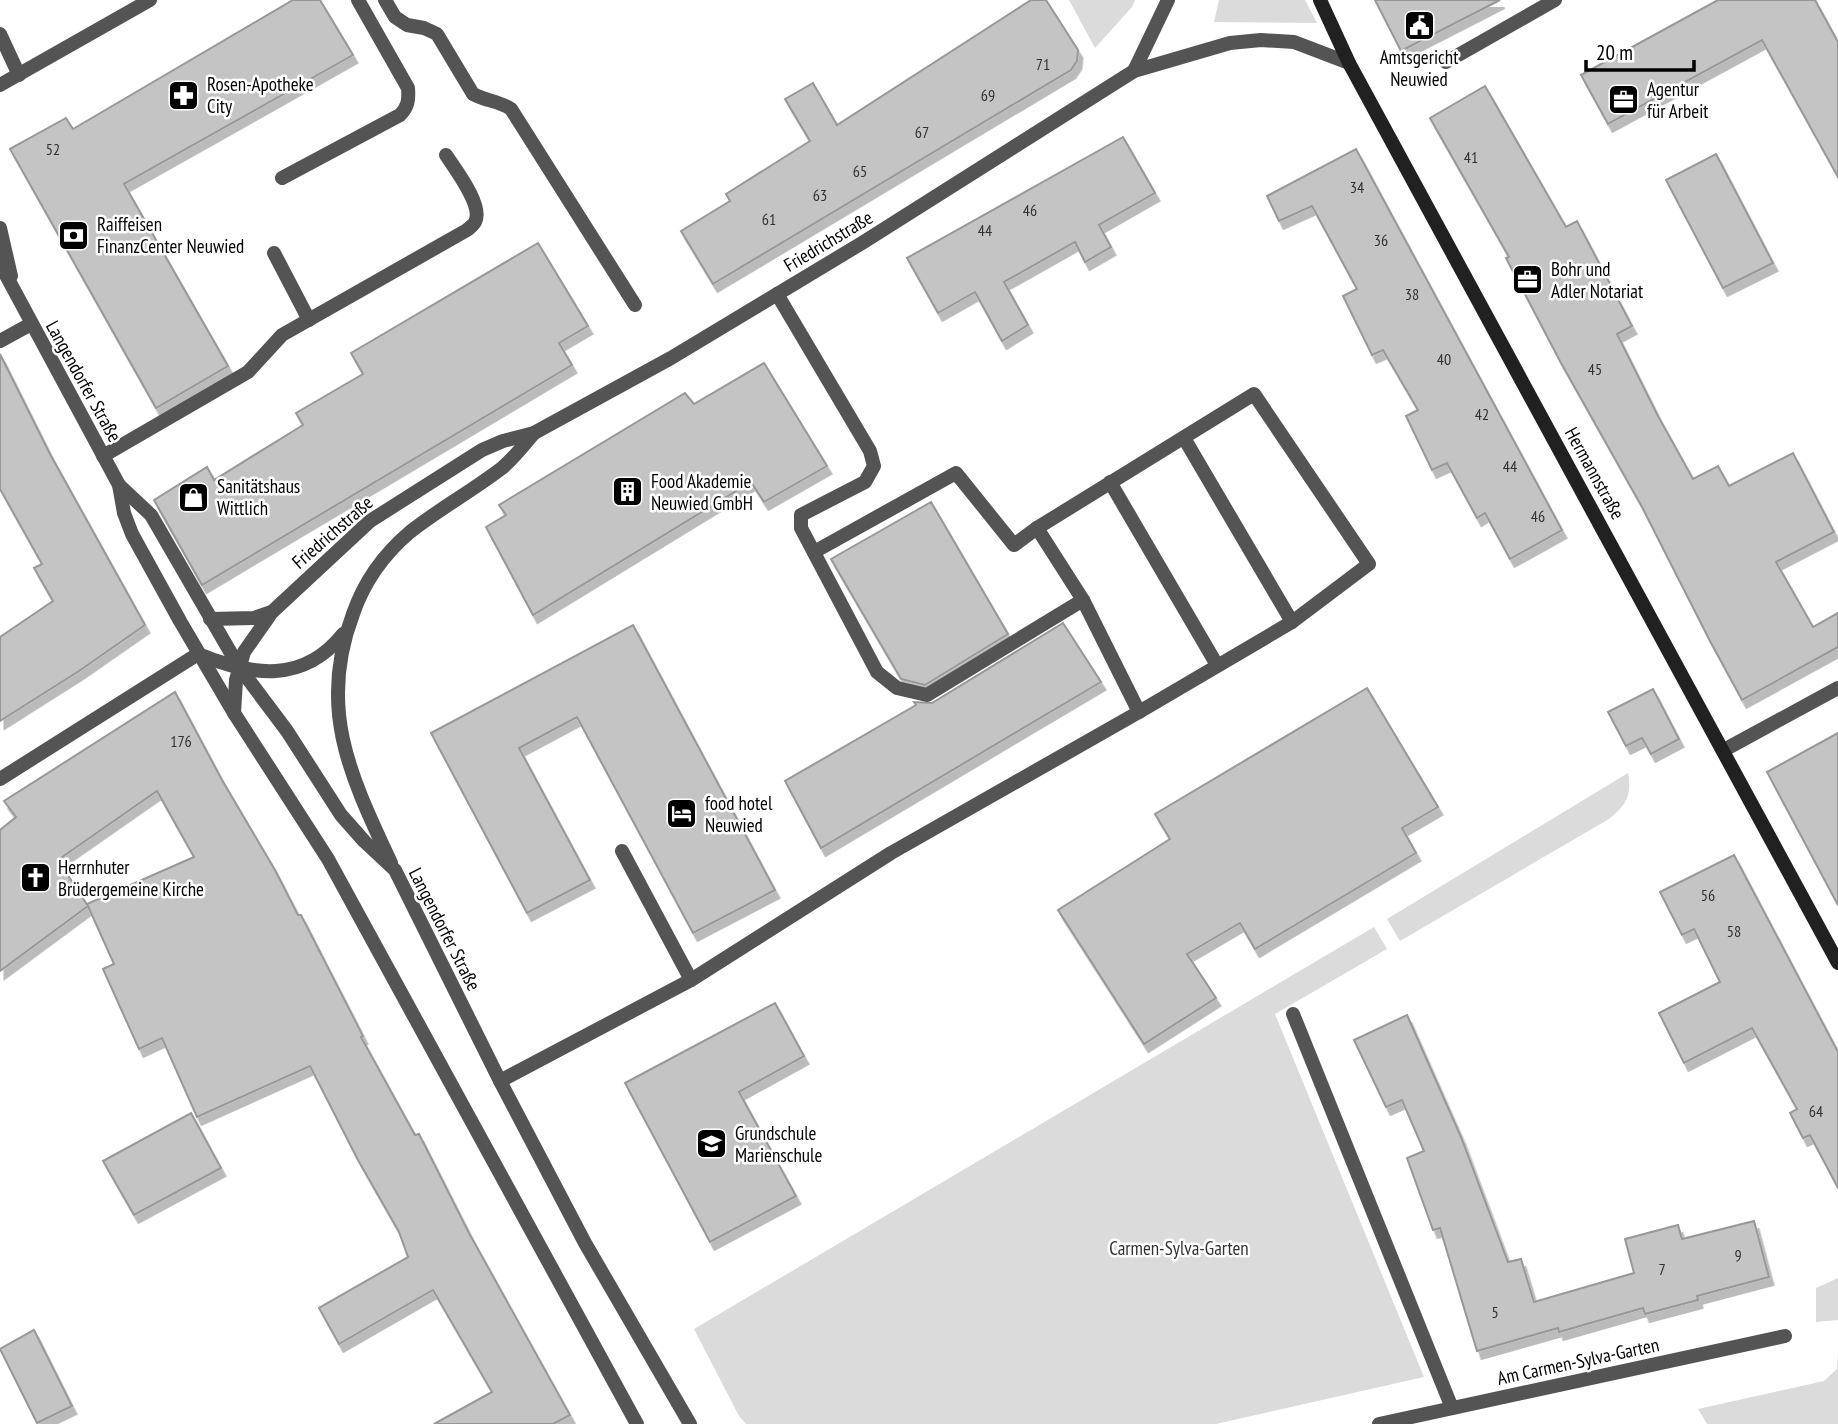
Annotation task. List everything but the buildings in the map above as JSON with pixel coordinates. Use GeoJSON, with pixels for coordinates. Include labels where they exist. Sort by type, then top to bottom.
{"type":"FeatureCollection","features":[{"type":"Feature","properties":{"kind":"street"},"geometry":{"type":"LineString","coordinates":[[0,85],[150,0]]}},
{"type":"Feature","properties":{"kind":"street"},"geometry":{"type":"LineString","coordinates":[[282,178],[400,115],[406,108],[408,88],[358,0]]}},
{"type":"Feature","properties":{"kind":"street"},"geometry":{"type":"LineString","coordinates":[[385,0],[396,17],[407,25],[437,34],[473,93],[483,99],[500,102],[511,109],[635,305]]}},
{"type":"Feature","properties":{"kind":"street"},"geometry":{"type":"LineString","coordinates":[[1134,71],[1168,0]]}},
{"type":"Feature","properties":{"kind":"street","name":"Hermannstraße"},"geometry":{"type":"LineString","coordinates":[[1320,0],[1349,63],[1838,963]]}},
{"type":"Feature","properties":{"kind":"street"},"geometry":{"type":"LineString","coordinates":[[1446,62],[1555,0]]}},
{"type":"Feature","properties":{"kind":"street"},"geometry":{"type":"LineString","coordinates":[[0,34],[19,75]]}},
{"type":"Feature","properties":{"kind":"street","name":"Friedrichstraße"},"geometry":{"type":"LineString","coordinates":[[234,713],[239,667],[251,640],[272,612],[370,521],[482,450],[534,433],[671,358],[1134,71],[1230,43],[1261,40],[1294,41],[1349,63]]}},
{"type":"Feature","properties":{"kind":"street"},"geometry":{"type":"LineString","coordinates":[[103,456],[248,372],[282,335],[475,223],[475,201],[446,155]]}},
{"type":"Feature","properties":{"kind":"street","name":"Langendorfer Straße"},"geometry":{"type":"LineString","coordinates":[[0,228],[16,295]]}},
{"type":"Feature","properties":{"kind":"street"},"geometry":{"type":"LineString","coordinates":[[274,253],[309,320]]}},
{"type":"Feature","properties":{"kind":"street","name":"Langendorfer Straße"},"geometry":{"type":"LineString","coordinates":[[0,264],[119,485],[151,516],[239,667],[287,731],[350,826],[395,870],[500,1081],[591,1254],[690,1424]]}},
{"type":"Feature","properties":{"kind":"street"},"geometry":{"type":"LineString","coordinates":[[777,294],[870,451],[874,466],[864,482],[801,515],[801,528],[877,671],[897,688],[927,695],[1083,600]]}},
{"type":"Feature","properties":{"kind":"street"},"geometry":{"type":"LineString","coordinates":[[0,341],[31,324]]}},
{"type":"Feature","properties":{"kind":"street"},"geometry":{"type":"LineString","coordinates":[[500,1081],[691,980],[891,852],[1292,622],[1369,564],[1254,394],[1037,527],[1014,545],[956,473],[814,552]]}},
{"type":"Feature","properties":{"kind":"street","name":"Friedrichstraße"},"geometry":{"type":"LineString","coordinates":[[395,870],[360,796],[343,744],[337,681],[347,628],[366,582],[391,549],[424,521],[501,469],[534,433]]}},
{"type":"Feature","properties":{"kind":"street"},"geometry":{"type":"LineString","coordinates":[[1184,438],[1292,622]]}},
{"type":"Feature","properties":{"kind":"street"},"geometry":{"type":"LineString","coordinates":[[1110,482],[1217,665]]}},
{"type":"Feature","properties":{"kind":"street","name":"Langendorfer Straße"},"geometry":{"type":"LineString","coordinates":[[119,485],[124,513],[132,534],[198,654],[328,859],[637,1424]]}},
{"type":"Feature","properties":{"kind":"street"},"geometry":{"type":"LineString","coordinates":[[1037,527],[1083,600],[1139,712]]}},
{"type":"Feature","properties":{"kind":"street"},"geometry":{"type":"LineString","coordinates":[[210,619],[254,618],[272,612]]}},
{"type":"Feature","properties":{"kind":"street","name":"Friedrichstraße"},"geometry":{"type":"LineString","coordinates":[[198,654],[239,667],[290,670],[308,663],[331,648],[347,628]]}},
{"type":"Feature","properties":{"kind":"street"},"geometry":{"type":"LineString","coordinates":[[0,779],[198,654]]}},
{"type":"Feature","properties":{"kind":"street"},"geometry":{"type":"LineString","coordinates":[[1724,750],[1838,688]]}},
{"type":"Feature","properties":{"kind":"street"},"geometry":{"type":"LineString","coordinates":[[622,851],[691,980]]}},
{"type":"Feature","properties":{"kind":"street"},"geometry":{"type":"LineString","coordinates":[[1293,1014],[1452,1408]]}},
{"type":"Feature","properties":{"kind":"street","name":"Am Carmen-Sylva-Garten"},"geometry":{"type":"LineString","coordinates":[[1379,1424],[1785,1336]]}},
{"type":"Feature","properties":{"kind":"green space"},"geometry":{"type":"Polygon","coordinates":[[[1069,0],[1135,0],[1132,7],[1095,48],[1069,0]]]}},
{"type":"Feature","properties":{"kind":"green space"},"geometry":{"type":"Polygon","coordinates":[[[1219,0],[1305,0],[1317,23],[1214,22],[1219,0]]]}},
{"type":"Feature","properties":{"kind":"green space"},"geometry":{"type":"Polygon","coordinates":[[[1628,773],[1629,788],[1626,799],[1609,819],[1400,941],[1387,919],[1628,773]]]}},
{"type":"Feature","properties":{"kind":"green space","name":"Carmen-Sylva-Garten"},"geometry":{"type":"Polygon","coordinates":[[[1374,927],[1387,949],[1275,1014],[1424,1377],[1216,1424],[746,1424],[739,1416],[694,1329],[1374,927]]]}},
{"type":"Feature","properties":{"kind":"green space"},"geometry":{"type":"Polygon","coordinates":[[[1838,1278],[1838,1320],[1816,1322],[1816,1288],[1838,1278]]]}},
{"type":"Feature","properties":{"kind":"green space"},"geometry":{"type":"Polygon","coordinates":[[[1838,1353],[1838,1424],[1707,1424],[1698,1409],[1824,1381],[1837,1369],[1838,1353]]]}},
{"type":"Feature","properties":{"kind":"place","name":"Amtsgericht Neuwied"},"geometry":{"type":"Point","coordinates":[1419,26]}},
{"type":"Feature","properties":{"kind":"place","name":"Rosen-Apotheke City"},"geometry":{"type":"Point","coordinates":[184,95]}},
{"type":"Feature","properties":{"kind":"place","name":"Agentur für Arbeit"},"geometry":{"type":"Point","coordinates":[1624,100]}},
{"type":"Feature","properties":{"kind":"place","name":"Raiffeisen FinanzCenter Neuwied"},"geometry":{"type":"Point","coordinates":[74,235]}},
{"type":"Feature","properties":{"kind":"place","name":"Bohr und Adler Notariat"},"geometry":{"type":"Point","coordinates":[1528,280]}},
{"type":"Feature","properties":{"kind":"place","name":"Food Akademie Neuwied GmbH"},"geometry":{"type":"Point","coordinates":[628,492]}},
{"type":"Feature","properties":{"kind":"place","name":"Sanitätshaus Wittlich"},"geometry":{"type":"Point","coordinates":[194,497]}},
{"type":"Feature","properties":{"kind":"place","name":"food hotel Neuwied"},"geometry":{"type":"Point","coordinates":[682,814]}},
{"type":"Feature","properties":{"kind":"place","name":"Herrnhuter Brüdergemeine Kirche"},"geometry":{"type":"Point","coordinates":[35,878]}},
{"type":"Feature","properties":{"kind":"place","name":"Grundschule Marienschule"},"geometry":{"type":"Point","coordinates":[712,1144]}}]}
